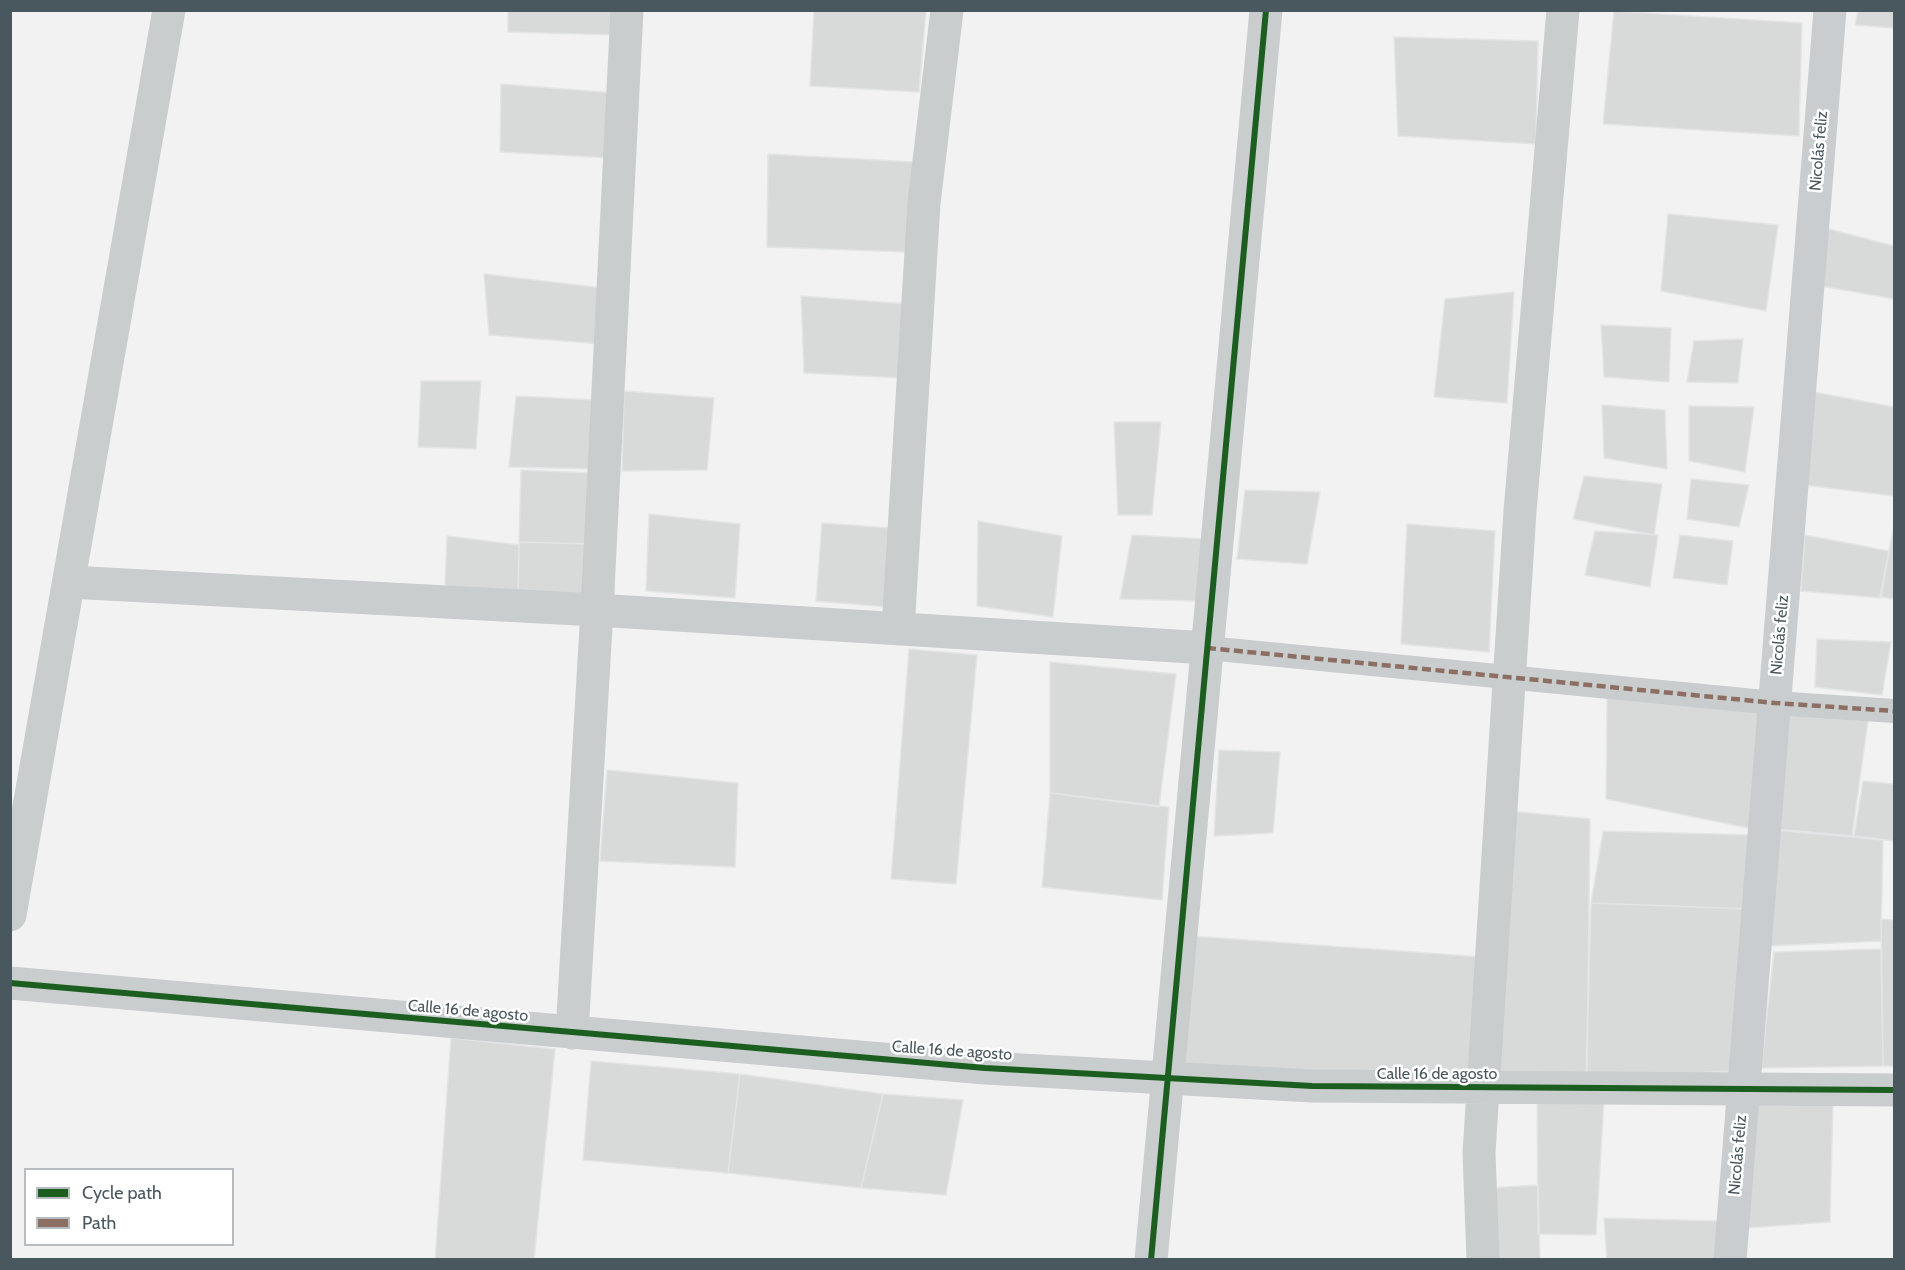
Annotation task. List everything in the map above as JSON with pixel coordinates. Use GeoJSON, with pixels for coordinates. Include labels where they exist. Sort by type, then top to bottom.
{"type":"FeatureCollection","features":[{"type":"Feature","properties":{"kind":"main road","name":"Nicolás feliz"},"geometry":{"type":"LineString","coordinates":[[1730,1260],[1830,10]]}},
{"type":"Feature","properties":{"kind":"street"},"geometry":{"type":"LineString","coordinates":[[10,915],[169,10]]}},
{"type":"Feature","properties":{"kind":"street"},"geometry":{"type":"LineString","coordinates":[[572,1033],[597,610],[627,10]]}},
{"type":"Feature","properties":{"kind":"street"},"geometry":{"type":"LineString","coordinates":[[898,629],[924,203],[947,10]]}},
{"type":"Feature","properties":{"kind":"street"},"geometry":{"type":"LineString","coordinates":[[1151,1260],[1266,10]]}},
{"type":"Feature","properties":{"kind":"street"},"geometry":{"type":"LineString","coordinates":[[1483,1260],[1479,1153],[1509,678],[1526,426],[1563,10]]}},
{"type":"Feature","properties":{"kind":"street"},"geometry":{"type":"LineString","coordinates":[[69,582],[597,610],[1207,648],[1774,703],[1894,711]]}},
{"type":"Feature","properties":{"kind":"street","name":"Calle 16 de agosto"},"geometry":{"type":"LineString","coordinates":[[10,983],[985,1068],[1312,1086],[1894,1090]]}},
{"type":"Feature","properties":{"kind":"building"},"geometry":{"type":"Polygon","coordinates":[[[508,10],[618,10],[618,35],[508,32],[508,10]]]}},
{"type":"Feature","properties":{"kind":"building"},"geometry":{"type":"Polygon","coordinates":[[[814,10],[926,10],[919,92],[810,86],[814,10]]]}},
{"type":"Feature","properties":{"kind":"building"},"geometry":{"type":"Polygon","coordinates":[[[1858,10],[1894,10],[1894,28],[1855,25],[1858,10]]]}},
{"type":"Feature","properties":{"kind":"building"},"geometry":{"type":"Polygon","coordinates":[[[1614,11],[1802,23],[1799,136],[1603,124],[1614,11]]]}},
{"type":"Feature","properties":{"kind":"building"},"geometry":{"type":"Polygon","coordinates":[[[1394,37],[1538,41],[1536,144],[1398,136],[1394,37]]]}},
{"type":"Feature","properties":{"kind":"building"},"geometry":{"type":"Polygon","coordinates":[[[501,84],[615,93],[611,158],[500,152],[501,84]]]}},
{"type":"Feature","properties":{"kind":"building"},"geometry":{"type":"Polygon","coordinates":[[[768,154],[914,162],[907,252],[767,247],[768,154]]]}},
{"type":"Feature","properties":{"kind":"building"},"geometry":{"type":"Polygon","coordinates":[[[1668,214],[1778,225],[1766,311],[1661,291],[1668,214]]]}},
{"type":"Feature","properties":{"kind":"building"},"geometry":{"type":"Polygon","coordinates":[[[1825,228],[1894,246],[1894,299],[1821,286],[1825,228]]]}},
{"type":"Feature","properties":{"kind":"building"},"geometry":{"type":"Polygon","coordinates":[[[484,274],[603,288],[601,344],[489,335],[484,274]]]}},
{"type":"Feature","properties":{"kind":"building"},"geometry":{"type":"Polygon","coordinates":[[[1514,292],[1507,403],[1434,397],[1445,299],[1514,292]]]}},
{"type":"Feature","properties":{"kind":"building"},"geometry":{"type":"Polygon","coordinates":[[[801,296],[908,304],[903,378],[804,373],[801,296]]]}},
{"type":"Feature","properties":{"kind":"building"},"geometry":{"type":"Polygon","coordinates":[[[1601,325],[1671,328],[1669,382],[1604,377],[1601,325]]]}},
{"type":"Feature","properties":{"kind":"building"},"geometry":{"type":"Polygon","coordinates":[[[1743,339],[1738,383],[1687,382],[1694,341],[1743,339]]]}},
{"type":"Feature","properties":{"kind":"building"},"geometry":{"type":"Polygon","coordinates":[[[421,381],[481,381],[476,449],[418,447],[421,381]]]}},
{"type":"Feature","properties":{"kind":"building"},"geometry":{"type":"Polygon","coordinates":[[[624,391],[714,398],[707,470],[622,471],[624,391]]]}},
{"type":"Feature","properties":{"kind":"building"},"geometry":{"type":"Polygon","coordinates":[[[1814,392],[1894,407],[1894,496],[1804,485],[1814,392]]]}},
{"type":"Feature","properties":{"kind":"building"},"geometry":{"type":"Polygon","coordinates":[[[516,396],[595,400],[591,469],[509,467],[516,396]]]}},
{"type":"Feature","properties":{"kind":"building"},"geometry":{"type":"Polygon","coordinates":[[[1602,405],[1665,410],[1667,469],[1604,458],[1602,405]]]}},
{"type":"Feature","properties":{"kind":"building"},"geometry":{"type":"Polygon","coordinates":[[[1689,406],[1754,407],[1745,472],[1689,461],[1689,406]]]}},
{"type":"Feature","properties":{"kind":"building"},"geometry":{"type":"Polygon","coordinates":[[[1114,422],[1161,422],[1152,515],[1118,515],[1114,422]]]}},
{"type":"Feature","properties":{"kind":"building"},"geometry":{"type":"Polygon","coordinates":[[[521,470],[594,473],[589,544],[519,542],[521,470]]]}},
{"type":"Feature","properties":{"kind":"building"},"geometry":{"type":"Polygon","coordinates":[[[1584,476],[1662,484],[1654,535],[1573,519],[1584,476]]]}},
{"type":"Feature","properties":{"kind":"building"},"geometry":{"type":"Polygon","coordinates":[[[1691,479],[1749,485],[1739,527],[1687,519],[1691,479]]]}},
{"type":"Feature","properties":{"kind":"building"},"geometry":{"type":"Polygon","coordinates":[[[1245,490],[1320,492],[1307,564],[1237,559],[1245,490]]]}},
{"type":"Feature","properties":{"kind":"building"},"geometry":{"type":"Polygon","coordinates":[[[649,514],[740,524],[735,598],[646,591],[649,514]]]}},
{"type":"Feature","properties":{"kind":"building"},"geometry":{"type":"Polygon","coordinates":[[[978,521],[1062,536],[1053,617],[977,606],[978,521]]]}},
{"type":"Feature","properties":{"kind":"building"},"geometry":{"type":"Polygon","coordinates":[[[822,523],[891,528],[887,607],[816,601],[822,523]]]}},
{"type":"Feature","properties":{"kind":"building"},"geometry":{"type":"Polygon","coordinates":[[[1407,524],[1495,531],[1489,652],[1401,644],[1407,524]]]}},
{"type":"Feature","properties":{"kind":"building"},"geometry":{"type":"Polygon","coordinates":[[[1894,525],[1894,599],[1880,597],[1894,525]]]}},
{"type":"Feature","properties":{"kind":"building"},"geometry":{"type":"Polygon","coordinates":[[[1595,531],[1658,535],[1650,587],[1585,575],[1595,531]]]}},
{"type":"Feature","properties":{"kind":"building"},"geometry":{"type":"Polygon","coordinates":[[[1132,535],[1206,539],[1196,601],[1120,599],[1132,535]]]}},
{"type":"Feature","properties":{"kind":"building"},"geometry":{"type":"Polygon","coordinates":[[[1680,535],[1733,541],[1727,585],[1673,578],[1680,535]]]}},
{"type":"Feature","properties":{"kind":"building"},"geometry":{"type":"Polygon","coordinates":[[[1805,535],[1889,551],[1881,598],[1801,591],[1805,535]]]}},
{"type":"Feature","properties":{"kind":"building"},"geometry":{"type":"Polygon","coordinates":[[[447,536],[519,545],[518,594],[445,586],[447,536]]]}},
{"type":"Feature","properties":{"kind":"building"},"geometry":{"type":"Polygon","coordinates":[[[519,542],[591,544],[590,601],[518,599],[519,542]]]}},
{"type":"Feature","properties":{"kind":"building"},"geometry":{"type":"Polygon","coordinates":[[[1817,639],[1891,642],[1882,695],[1815,687],[1817,639]]]}},
{"type":"Feature","properties":{"kind":"building"},"geometry":{"type":"Polygon","coordinates":[[[909,649],[977,655],[956,884],[891,879],[909,649]]]}},
{"type":"Feature","properties":{"kind":"building"},"geometry":{"type":"Polygon","coordinates":[[[1050,662],[1176,674],[1159,807],[1050,793],[1050,662]]]}},
{"type":"Feature","properties":{"kind":"building"},"geometry":{"type":"Polygon","coordinates":[[[1607,697],[1763,712],[1753,829],[1606,799],[1607,697]]]}},
{"type":"Feature","properties":{"kind":"building"},"geometry":{"type":"Polygon","coordinates":[[[1783,711],[1868,721],[1852,836],[1775,829],[1783,711]]]}},
{"type":"Feature","properties":{"kind":"building"},"geometry":{"type":"Polygon","coordinates":[[[1219,750],[1280,752],[1273,833],[1214,836],[1219,750]]]}},
{"type":"Feature","properties":{"kind":"building"},"geometry":{"type":"Polygon","coordinates":[[[607,770],[738,783],[735,867],[600,861],[607,770]]]}},
{"type":"Feature","properties":{"kind":"building"},"geometry":{"type":"Polygon","coordinates":[[[1863,781],[1894,784],[1894,841],[1854,836],[1863,781]]]}},
{"type":"Feature","properties":{"kind":"building"},"geometry":{"type":"Polygon","coordinates":[[[1050,793],[1169,807],[1162,900],[1042,887],[1050,793]]]}},
{"type":"Feature","properties":{"kind":"building"},"geometry":{"type":"Polygon","coordinates":[[[1510,811],[1590,819],[1587,1075],[1491,1080],[1510,811]]]}},
{"type":"Feature","properties":{"kind":"building"},"geometry":{"type":"Polygon","coordinates":[[[1774,830],[1883,840],[1881,941],[1765,946],[1774,830]]]}},
{"type":"Feature","properties":{"kind":"building"},"geometry":{"type":"Polygon","coordinates":[[[1603,831],[1754,835],[1748,909],[1591,903],[1603,831]]]}},
{"type":"Feature","properties":{"kind":"building"},"geometry":{"type":"Polygon","coordinates":[[[1591,903],[1748,909],[1735,1071],[1586,1078],[1591,903]]]}},
{"type":"Feature","properties":{"kind":"building"},"geometry":{"type":"Polygon","coordinates":[[[1881,919],[1894,920],[1894,1066],[1883,1066],[1881,919]]]}},
{"type":"Feature","properties":{"kind":"building"},"geometry":{"type":"Polygon","coordinates":[[[1191,936],[1483,957],[1477,1077],[1178,1069],[1191,936]]]}},
{"type":"Feature","properties":{"kind":"building"},"geometry":{"type":"Polygon","coordinates":[[[1881,949],[1883,1066],[1761,1068],[1774,952],[1881,949]]]}},
{"type":"Feature","properties":{"kind":"building"},"geometry":{"type":"Polygon","coordinates":[[[451,1038],[555,1049],[534,1260],[435,1260],[451,1038]]]}},
{"type":"Feature","properties":{"kind":"building"},"geometry":{"type":"Polygon","coordinates":[[[591,1061],[740,1074],[728,1173],[583,1160],[591,1061]]]}},
{"type":"Feature","properties":{"kind":"building"},"geometry":{"type":"Polygon","coordinates":[[[740,1074],[883,1094],[861,1188],[728,1173],[740,1074]]]}},
{"type":"Feature","properties":{"kind":"building"},"geometry":{"type":"Polygon","coordinates":[[[883,1094],[963,1100],[946,1195],[861,1188],[883,1094]]]}},
{"type":"Feature","properties":{"kind":"building"},"geometry":{"type":"Polygon","coordinates":[[[1537,1100],[1604,1100],[1596,1235],[1538,1234],[1537,1100]]]}},
{"type":"Feature","properties":{"kind":"building"},"geometry":{"type":"Polygon","coordinates":[[[1754,1101],[1833,1104],[1830,1222],[1746,1228],[1754,1101]]]}},
{"type":"Feature","properties":{"kind":"building"},"geometry":{"type":"Polygon","coordinates":[[[1538,1185],[1540,1259],[1490,1260],[1487,1188],[1538,1185]]]}},
{"type":"Feature","properties":{"kind":"building"},"geometry":{"type":"Polygon","coordinates":[[[1604,1218],[1719,1221],[1716,1260],[1607,1260],[1604,1218]]]}},
{"type":"Feature","properties":{"kind":"marked path"},"geometry":{"type":"LineString","coordinates":[[1207,648],[1775,703],[1894,711]]}},
{"type":"Feature","properties":{"kind":"cycle path"},"geometry":{"type":"LineString","coordinates":[[1151,1260],[1266,10]]}},
{"type":"Feature","properties":{"kind":"cycle path"},"geometry":{"type":"LineString","coordinates":[[10,983],[985,1068],[1312,1086],[1894,1090]]}}]}
